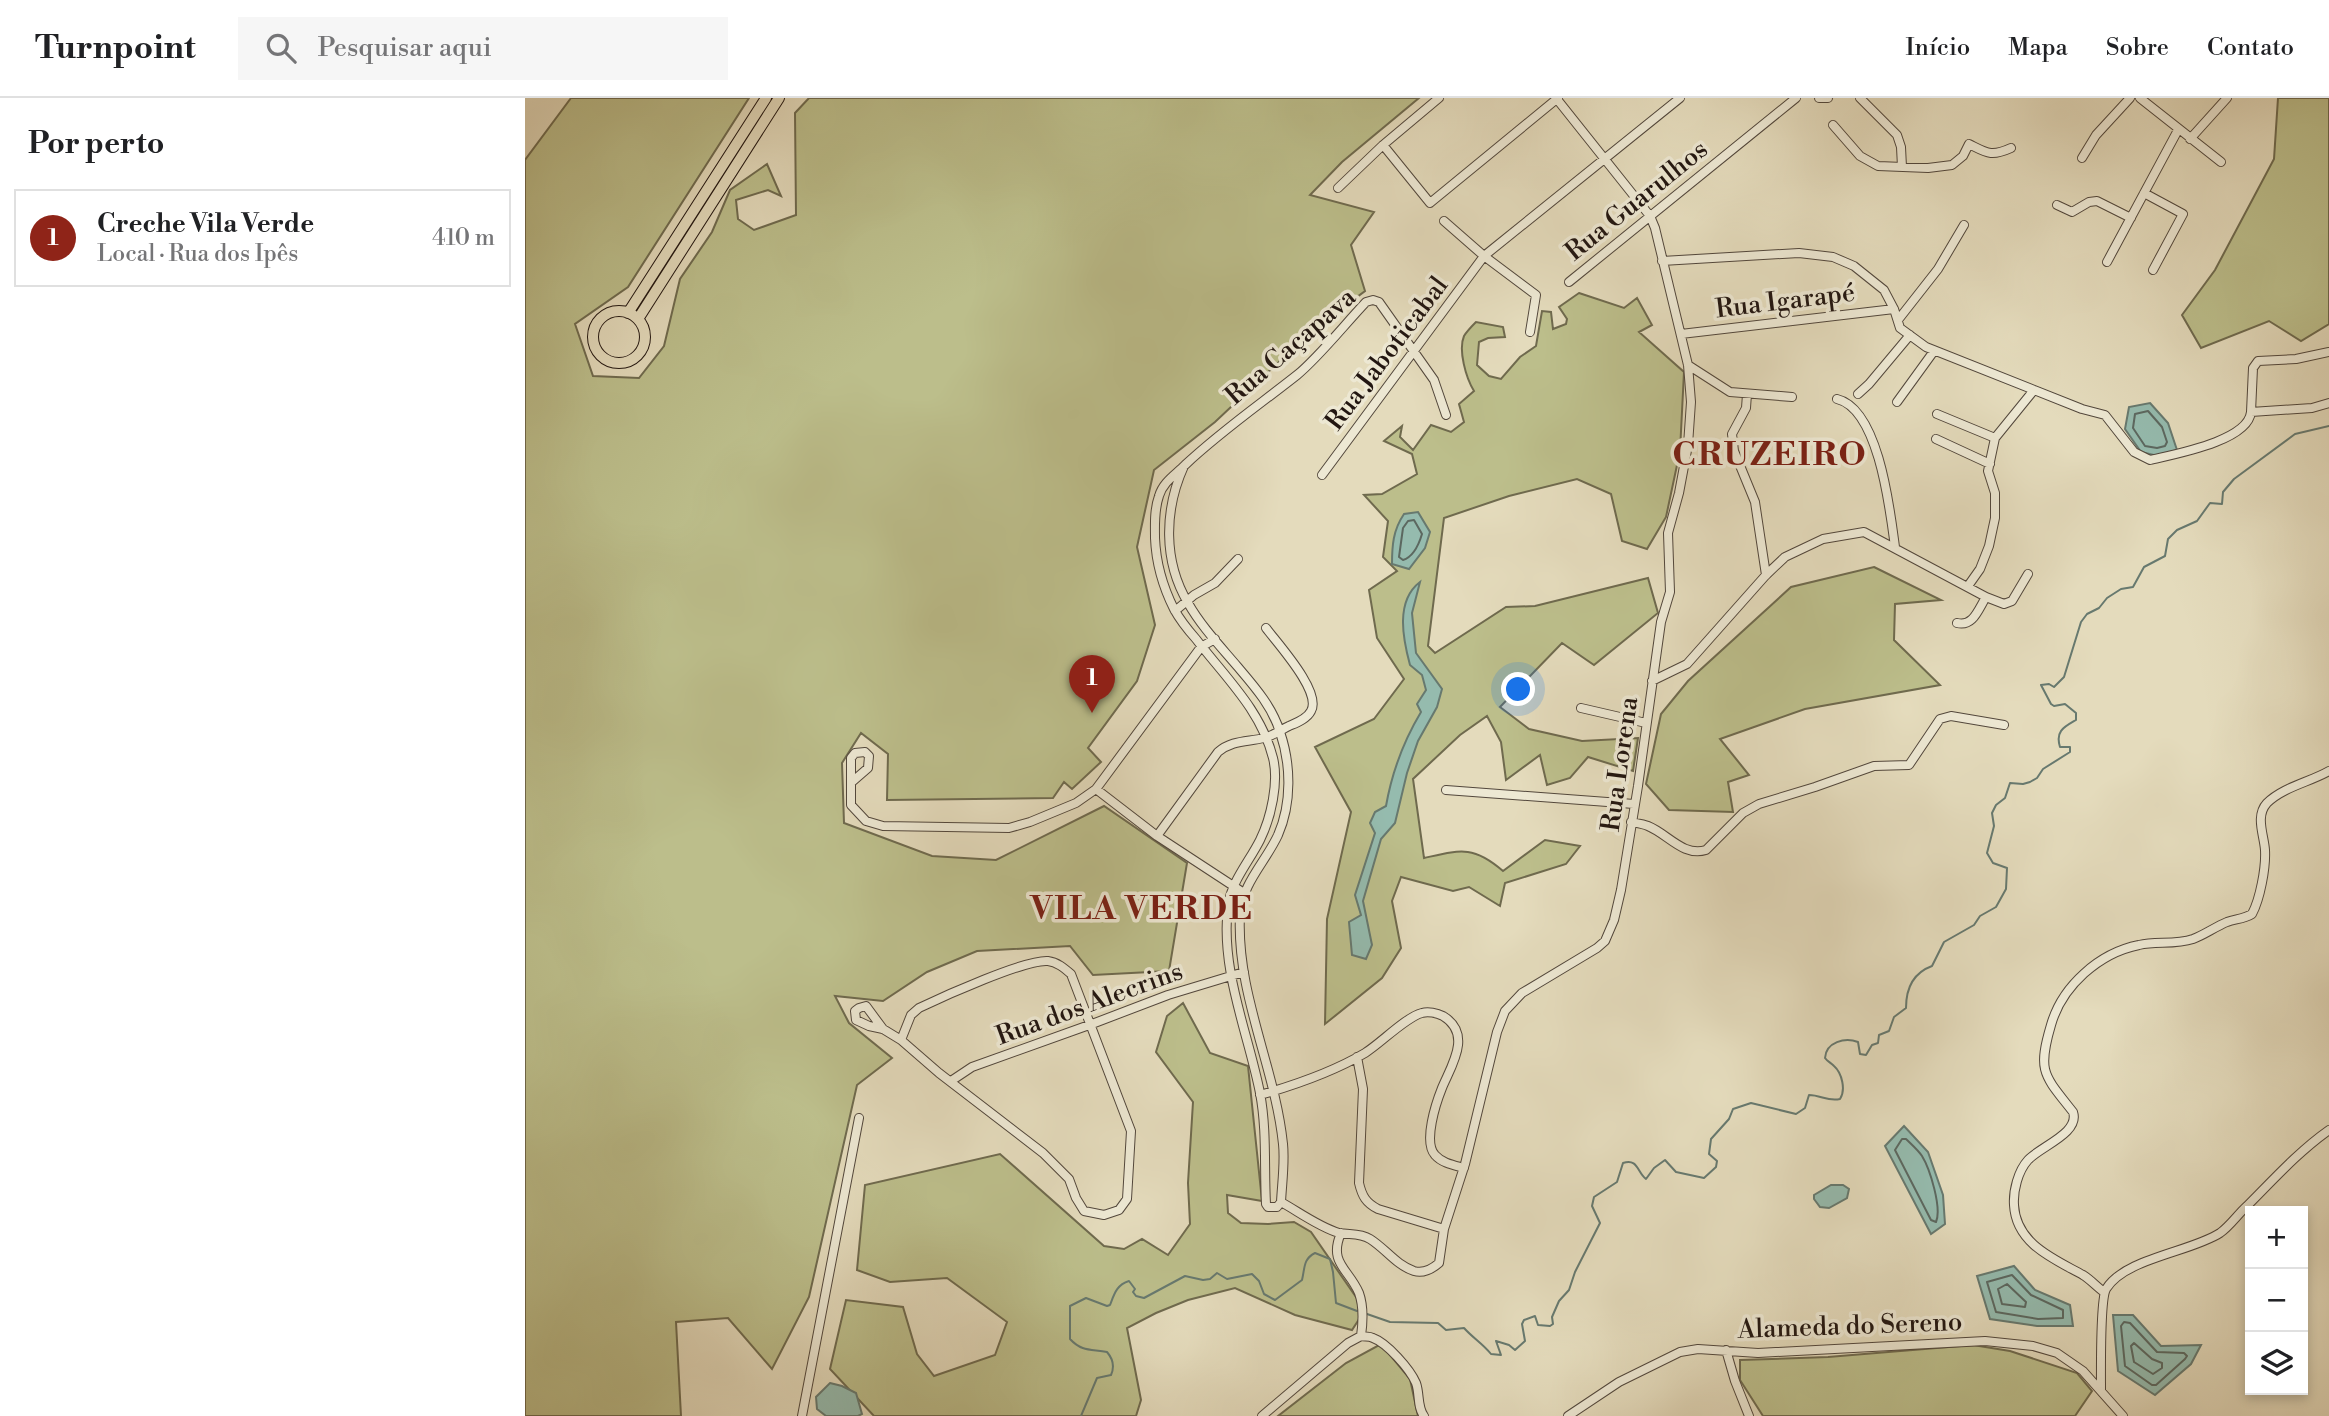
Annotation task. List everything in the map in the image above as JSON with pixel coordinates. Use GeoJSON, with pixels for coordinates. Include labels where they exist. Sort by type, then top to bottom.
{"type":"FeatureCollection","features":[{"type":"Feature","properties":{"kind":"main road"},"geometry":{"type":"LineString","coordinates":[[628,313],[766,98]]}},
{"type":"Feature","properties":{"kind":"main road"},"geometry":{"type":"LineString","coordinates":[[638,319],[779,98]]}},
{"type":"Feature","properties":{"kind":"main road"},"geometry":{"type":"LineString","coordinates":[[612,312],[628,313],[638,319],[645,334],[645,343],[636,357],[621,363],[605,358],[595,345],[594,329],[604,316],[612,312]]}},
{"type":"Feature","properties":{"kind":"street"},"geometry":{"type":"LineString","coordinates":[[1338,188],[1383,145],[1439,98]]}},
{"type":"Feature","properties":{"kind":"street"},"geometry":{"type":"LineString","coordinates":[[1383,145],[1430,203],[1557,98],[1650,216]]}},
{"type":"Feature","properties":{"kind":"street","name":"Rua Jaboticabal"},"geometry":{"type":"LineString","coordinates":[[1322,475],[1484,256],[1680,98]]}},
{"type":"Feature","properties":{"kind":"street","name":"Rua Guarulhos"},"geometry":{"type":"LineString","coordinates":[[1569,282],[1795,98]]}},
{"type":"Feature","properties":{"kind":"street"},"geometry":{"type":"LineString","coordinates":[[1819,98],[1828,98]]}},
{"type":"Feature","properties":{"kind":"street"},"geometry":{"type":"LineString","coordinates":[[1860,98],[1897,135],[1902,167]]}},
{"type":"Feature","properties":{"kind":"street"},"geometry":{"type":"LineString","coordinates":[[2082,158],[2096,135],[2130,98]]}},
{"type":"Feature","properties":{"kind":"street"},"geometry":{"type":"LineString","coordinates":[[2140,98],[2221,162]]}},
{"type":"Feature","properties":{"kind":"street"},"geometry":{"type":"LineString","coordinates":[[2190,139],[2222,100]]}},
{"type":"Feature","properties":{"kind":"street"},"geometry":{"type":"LineString","coordinates":[[1833,125],[1860,156],[1878,166],[1927,168],[1952,165],[1963,156],[1969,144],[1988,154],[2011,148]]}},
{"type":"Feature","properties":{"kind":"street"},"geometry":{"type":"LineString","coordinates":[[2107,262],[2178,130]]}},
{"type":"Feature","properties":{"kind":"street"},"geometry":{"type":"LineString","coordinates":[[2144,193],[2183,214],[2153,271]]}},
{"type":"Feature","properties":{"kind":"street"},"geometry":{"type":"LineString","coordinates":[[2057,205],[2072,212],[2089,202],[2097,201],[2131,218]]}},
{"type":"Feature","properties":{"kind":"street","name":"Rua Lorena"},"geometry":{"type":"LineString","coordinates":[[1260,1095],[1266,1145],[1268,1207],[1277,1207],[1282,1202],[1341,1233],[1355,1233],[1371,1240],[1398,1263],[1416,1272],[1424,1272],[1435,1266],[1464,1168],[1502,1015],[1522,993],[1586,955],[1605,940],[1621,890],[1661,622],[1670,592],[1668,533],[1688,445],[1691,401],[1688,365],[1650,216]]}},
{"type":"Feature","properties":{"kind":"street"},"geometry":{"type":"LineString","coordinates":[[1444,221],[1536,296],[1530,332]]}},
{"type":"Feature","properties":{"kind":"street"},"geometry":{"type":"LineString","coordinates":[[1898,320],[1938,269],[1964,225]]}},
{"type":"Feature","properties":{"kind":"street"},"geometry":{"type":"LineString","coordinates":[[1662,261],[1800,253],[1833,257],[1854,266],[1884,290],[1901,328],[1934,351],[2105,415],[2134,452],[2150,460],[2238,432],[2250,419],[2253,369],[2258,362],[2310,357],[2329,352]]}},
{"type":"Feature","properties":{"kind":"street","name":"Rua Caçapava"},"geometry":{"type":"LineString","coordinates":[[1260,1095],[1231,976],[1226,927],[1228,903],[1233,887],[1261,839],[1271,808],[1274,760],[1251,706],[1201,647],[1175,611],[1156,561],[1155,522],[1159,496],[1166,481],[1197,453],[1299,374],[1366,302],[1379,302],[1414,349]]}},
{"type":"Feature","properties":{"kind":"street","name":"Rua Igarapé"},"geometry":{"type":"LineString","coordinates":[[1681,334],[1894,309]]}},
{"type":"Feature","properties":{"kind":"street"},"geometry":{"type":"LineString","coordinates":[[1858,394],[1910,335]]}},
{"type":"Feature","properties":{"kind":"street"},"geometry":{"type":"LineString","coordinates":[[1414,349],[1434,380],[1446,415]]}},
{"type":"Feature","properties":{"kind":"street"},"geometry":{"type":"LineString","coordinates":[[1897,402],[1934,351]]}},
{"type":"Feature","properties":{"kind":"street"},"geometry":{"type":"LineString","coordinates":[[1688,365],[1730,392],[1792,397]]}},
{"type":"Feature","properties":{"kind":"street"},"geometry":{"type":"LineString","coordinates":[[1968,586],[1984,558],[1995,518],[1995,493],[1988,471],[1995,438],[2034,390]]}},
{"type":"Feature","properties":{"kind":"street"},"geometry":{"type":"LineString","coordinates":[[1747,394],[1746,408],[1732,434],[1734,451],[1755,502],[1766,575]]}},
{"type":"Feature","properties":{"kind":"street"},"geometry":{"type":"LineString","coordinates":[[1837,399],[1847,401],[1860,415],[1870,433],[1886,488],[1895,547]]}},
{"type":"Feature","properties":{"kind":"street"},"geometry":{"type":"LineString","coordinates":[[2251,412],[2312,408],[2329,403]]}},
{"type":"Feature","properties":{"kind":"street"},"geometry":{"type":"LineString","coordinates":[[1937,414],[1995,438]]}},
{"type":"Feature","properties":{"kind":"street"},"geometry":{"type":"LineString","coordinates":[[1936,439],[1990,464]]}},
{"type":"Feature","properties":{"kind":"street"},"geometry":{"type":"LineString","coordinates":[[1184,466],[1175,485],[1170,508],[1170,553],[1187,601],[1261,695],[1280,731],[1287,758],[1287,806],[1277,836],[1241,902],[1240,943],[1244,972],[1283,1144],[1282,1202]]}},
{"type":"Feature","properties":{"kind":"street"},"geometry":{"type":"LineString","coordinates":[[1652,681],[1687,664],[1785,557],[1823,539],[1864,532],[1986,597],[2008,603],[2028,575]]}},
{"type":"Feature","properties":{"kind":"street"},"geometry":{"type":"LineString","coordinates":[[1175,611],[1215,583],[1238,559]]}},
{"type":"Feature","properties":{"kind":"street"},"geometry":{"type":"LineString","coordinates":[[1957,623],[1964,625],[1971,622],[1986,597]]}},
{"type":"Feature","properties":{"kind":"street"},"geometry":{"type":"LineString","coordinates":[[1157,836],[1218,752],[1227,744],[1266,737],[1307,716],[1313,709],[1311,692],[1294,664],[1266,628]]}},
{"type":"Feature","properties":{"kind":"street"},"geometry":{"type":"LineString","coordinates":[[853,781],[850,799],[854,810],[866,821],[883,826],[1009,828],[1030,822],[1076,803],[1096,789],[1201,647],[1215,639]]}},
{"type":"Feature","properties":{"kind":"street"},"geometry":{"type":"LineString","coordinates":[[1581,708],[1646,723]]}},
{"type":"Feature","properties":{"kind":"street"},"geometry":{"type":"LineString","coordinates":[[1631,822],[1649,826],[1689,851],[1706,850],[1743,813],[1759,804],[1874,766],[1909,765],[1940,719],[1951,716],[2004,725]]}},
{"type":"Feature","properties":{"kind":"street"},"geometry":{"type":"LineString","coordinates":[[2104,1292],[2086,1277],[2057,1262],[2027,1239],[2017,1221],[2014,1206],[2019,1172],[2023,1166],[2073,1125],[2073,1112],[2050,1084],[2043,1063],[2043,1053],[2056,1008],[2074,983],[2097,963],[2140,945],[2192,939],[2252,914],[2258,899],[2265,857],[2260,820],[2262,810],[2276,796],[2329,771]]}},
{"type":"Feature","properties":{"kind":"street"},"geometry":{"type":"LineString","coordinates":[[1096,789],[1157,836],[1244,894]]}},
{"type":"Feature","properties":{"kind":"street"},"geometry":{"type":"LineString","coordinates":[[1446,790],[1634,804]]}},
{"type":"Feature","properties":{"kind":"street"},"geometry":{"type":"LineString","coordinates":[[883,1029],[901,1040],[939,1073],[1044,1153],[1069,1179],[1084,1210],[1104,1215],[1119,1210],[1127,1199],[1131,1131],[1071,974],[1058,964],[1047,961],[1013,969],[919,1009],[911,1015],[901,1040]]}},
{"type":"Feature","properties":{"kind":"street","name":"Rua dos Alecrins"},"geometry":{"type":"LineString","coordinates":[[951,1081],[972,1067],[1168,995],[1244,972]]}},
{"type":"Feature","properties":{"kind":"street"},"geometry":{"type":"LineString","coordinates":[[1260,1095],[1357,1057],[1424,1012],[1439,1014],[1450,1020],[1456,1032],[1458,1048],[1456,1060],[1441,1089],[1429,1144],[1433,1153],[1444,1162],[1464,1168]]}},
{"type":"Feature","properties":{"kind":"street"},"geometry":{"type":"LineString","coordinates":[[1357,1057],[1363,1089],[1359,1183],[1361,1194],[1368,1204],[1378,1209],[1444,1229]]}},
{"type":"Feature","properties":{"kind":"street"},"geometry":{"type":"LineString","coordinates":[[802,1416],[859,1118]]}},
{"type":"Feature","properties":{"kind":"street"},"geometry":{"type":"LineString","coordinates":[[2101,1390],[2104,1292],[2110,1283],[2126,1272],[2220,1233],[2302,1151],[2329,1130]]}},
{"type":"Feature","properties":{"kind":"street"},"geometry":{"type":"LineString","coordinates":[[1341,1233],[1336,1243],[1337,1255],[1342,1268],[1358,1290],[1363,1312],[1361,1336]]}},
{"type":"Feature","properties":{"kind":"street"},"geometry":{"type":"LineString","coordinates":[[1262,1416],[1348,1343],[1361,1336],[1373,1338],[1405,1366],[1415,1382],[1420,1412],[1424,1416]]}},
{"type":"Feature","properties":{"kind":"street","name":"Alameda do Sereno"},"geometry":{"type":"LineString","coordinates":[[1568,1416],[1619,1382],[1680,1352],[1698,1349],[1758,1353],[1985,1341],[2045,1349],[2065,1358],[2083,1371],[2123,1416]]}},
{"type":"Feature","properties":{"kind":"street"},"geometry":{"type":"LineString","coordinates":[[1726,1350],[1749,1416]]}},
{"type":"Feature","properties":{"kind":"green space"},"geometry":{"type":"Polygon","coordinates":[[[571,98],[749,98],[628,287],[575,324],[593,376],[639,378],[664,346],[680,279],[712,232],[730,190],[767,164],[781,196],[768,190],[736,200],[738,219],[754,230],[796,215],[795,113],[809,98],[1419,98],[1342,162],[1310,195],[1374,212],[1351,245],[1365,291],[1315,328],[1215,422],[1154,470],[1137,547],[1155,625],[1137,681],[1088,748],[1101,762],[1072,789],[1064,782],[1053,798],[887,800],[888,754],[861,733],[842,763],[844,823],[932,856],[996,860],[1104,806],[1187,863],[1169,971],[1093,975],[1070,946],[977,951],[927,972],[883,1001],[835,996],[849,1023],[892,1058],[857,1085],[809,1297],[772,1369],[728,1318],[676,1322],[681,1416],[525,1416],[525,160],[571,98]]]}},
{"type":"Feature","properties":{"kind":"green space"},"geometry":{"type":"Polygon","coordinates":[[[2278,98],[2329,98],[2329,324],[2301,341],[2269,321],[2201,348],[2182,315],[2215,270],[2274,159],[2278,98]]]}},
{"type":"Feature","properties":{"kind":"green space"},"geometry":{"type":"Polygon","coordinates":[[[1579,293],[1624,308],[1637,298],[1652,325],[1639,332],[1684,372],[1680,451],[1666,517],[1647,549],[1622,541],[1611,494],[1577,479],[1509,496],[1444,518],[1428,646],[1435,653],[1506,607],[1535,606],[1648,578],[1658,613],[1594,665],[1562,643],[1500,707],[1529,729],[1582,741],[1638,738],[1633,771],[1588,757],[1570,778],[1547,785],[1540,755],[1506,780],[1501,742],[1487,716],[1460,735],[1413,779],[1424,858],[1457,852],[1474,853],[1503,871],[1545,840],[1580,846],[1566,864],[1505,883],[1500,906],[1469,887],[1453,891],[1401,877],[1392,901],[1401,948],[1382,978],[1325,1024],[1327,919],[1351,812],[1315,747],[1374,719],[1404,679],[1377,638],[1369,590],[1397,571],[1383,557],[1388,521],[1364,495],[1382,494],[1417,474],[1412,454],[1384,441],[1402,426],[1400,437],[1413,450],[1431,425],[1451,432],[1464,422],[1459,404],[1474,391],[1464,364],[1462,342],[1465,334],[1476,322],[1503,327],[1505,337],[1488,338],[1479,342],[1477,365],[1489,376],[1501,379],[1520,357],[1536,346],[1542,311],[1551,312],[1553,329],[1566,324],[1567,319],[1559,307],[1579,293]]]}},
{"type":"Feature","properties":{"kind":"green space"},"geometry":{"type":"Polygon","coordinates":[[[1874,567],[1941,600],[1895,604],[1894,640],[1940,685],[1805,709],[1720,739],[1749,775],[1728,782],[1733,812],[1669,810],[1646,784],[1661,714],[1688,681],[1791,587],[1874,567]]]}},
{"type":"Feature","properties":{"kind":"green space"},"geometry":{"type":"Polygon","coordinates":[[[1183,1003],[1210,1053],[1248,1066],[1262,1201],[1227,1195],[1228,1213],[1241,1223],[1294,1222],[1311,1232],[1365,1310],[1352,1330],[1295,1315],[1235,1288],[1188,1300],[1127,1328],[1141,1400],[1136,1416],[874,1416],[830,1369],[846,1300],[903,1307],[917,1354],[934,1376],[995,1355],[1007,1322],[947,1278],[890,1282],[857,1270],[865,1185],[1000,1154],[1104,1246],[1124,1249],[1142,1239],[1168,1255],[1190,1224],[1188,1183],[1193,1102],[1156,1052],[1167,1016],[1183,1003]]]}},
{"type":"Feature","properties":{"kind":"green space"},"geometry":{"type":"Polygon","coordinates":[[[1381,1344],[1410,1379],[1418,1416],[1278,1416],[1346,1363],[1381,1344]]]}},
{"type":"Feature","properties":{"kind":"green space"},"geometry":{"type":"Polygon","coordinates":[[[1973,1345],[2010,1351],[2077,1373],[2092,1391],[2075,1416],[1763,1416],[1740,1380],[1740,1360],[1828,1357],[1973,1345]]]}},
{"type":"Feature","properties":{"kind":"water"},"geometry":{"type":"Polygon","coordinates":[[[2150,403],[2168,423],[2177,450],[2158,456],[2141,452],[2125,429],[2129,407],[2150,403]]]}},
{"type":"Feature","properties":{"kind":"water"},"geometry":{"type":"Polygon","coordinates":[[[1418,512],[1430,532],[1425,548],[1409,569],[1392,564],[1394,538],[1400,520],[1404,514],[1418,512]]]}},
{"type":"Feature","properties":{"kind":"water"},"geometry":{"type":"Polygon","coordinates":[[[1420,582],[1412,613],[1416,653],[1442,689],[1437,707],[1418,741],[1395,823],[1381,839],[1363,901],[1372,945],[1366,959],[1352,955],[1349,922],[1361,915],[1355,895],[1375,833],[1370,823],[1375,812],[1386,806],[1399,758],[1421,712],[1417,704],[1426,690],[1422,675],[1410,665],[1403,632],[1407,599],[1420,582]]]}},
{"type":"Feature","properties":{"kind":"water"},"geometry":{"type":"Polygon","coordinates":[[[1904,1126],[1928,1152],[1943,1195],[1945,1224],[1931,1234],[1885,1146],[1904,1126]]]}},
{"type":"Feature","properties":{"kind":"water"},"geometry":{"type":"Polygon","coordinates":[[[1831,1185],[1843,1185],[1849,1189],[1847,1198],[1829,1208],[1820,1207],[1814,1195],[1831,1185]]]}},
{"type":"Feature","properties":{"kind":"water"},"geometry":{"type":"Polygon","coordinates":[[[2014,1266],[2035,1290],[2070,1305],[2073,1326],[2037,1326],[1990,1319],[1977,1276],[2014,1266]]]}},
{"type":"Feature","properties":{"kind":"water"},"geometry":{"type":"Polygon","coordinates":[[[2113,1315],[2133,1315],[2161,1346],[2201,1345],[2191,1364],[2155,1395],[2118,1371],[2113,1315]]]}},
{"type":"Feature","properties":{"kind":"water"},"geometry":{"type":"Polygon","coordinates":[[[830,1383],[856,1393],[862,1414],[826,1416],[817,1409],[816,1397],[830,1383]]]}},
{"type":"Feature","properties":{"kind":"waterway"},"geometry":{"type":"LineString","coordinates":[[1367,1314],[1390,1322],[1438,1323],[1446,1330],[1464,1328],[1491,1354],[1501,1355],[1496,1341],[1515,1350],[1525,1341],[1522,1324],[1524,1320],[1535,1316],[1538,1325],[1553,1324],[1552,1317],[1559,1301],[1569,1290],[1575,1272],[1600,1223],[1592,1206],[1594,1197],[1617,1182],[1623,1163],[1632,1162],[1646,1179],[1654,1168],[1665,1160],[1676,1172],[1704,1178],[1716,1167],[1717,1161],[1709,1154],[1711,1139],[1729,1119],[1733,1109],[1751,1103],[1796,1114],[1805,1108],[1809,1095],[1840,1099],[1843,1091],[1839,1073],[1825,1058],[1829,1048],[1837,1042],[1853,1041],[1858,1042],[1860,1054],[1866,1055],[1872,1045],[1878,1043],[1879,1035],[1889,1031],[1894,1017],[1906,1008],[1907,994],[1912,982],[1932,966],[1944,942],[1974,925],[1980,916],[1996,907],[2006,889],[2007,868],[1993,863],[1987,853],[1994,826],[1992,813],[1996,805],[2005,798],[2010,783],[2030,782],[2037,778],[2043,769],[2070,752],[2070,747],[2060,747],[2059,737],[2064,727],[2076,720],[2076,713],[2065,704],[2051,704],[2041,685],[2049,684],[2054,687],[2064,677],[2081,622],[2107,598],[2121,589],[2133,587],[2144,567],[2165,556],[2168,539],[2177,530],[2197,521],[2210,503],[2222,504],[2223,492],[2234,479],[2295,434],[2329,426]]}},
{"type":"Feature","properties":{"kind":"waterway"},"geometry":{"type":"LineString","coordinates":[[1081,1416],[1097,1378],[1111,1375],[1113,1366],[1107,1352],[1083,1348],[1070,1339],[1070,1306],[1086,1298],[1110,1305],[1118,1288],[1129,1281],[1136,1296],[1144,1298],[1185,1276],[1203,1280],[1210,1279],[1217,1273],[1227,1279],[1252,1274],[1259,1281],[1264,1294],[1275,1300],[1302,1280],[1306,1261],[1315,1253],[1330,1259],[1336,1303],[1357,1311]]}},
{"type":"Feature","properties":{"kind":"place","name":"Creche Vila Verde"},"geometry":{"type":"Point","coordinates":[1092,713]}},
{"type":"Feature","properties":{"kind":"district","name":"CRUZEIRO"},"geometry":{"type":"Point","coordinates":[1770,453]}},
{"type":"Feature","properties":{"kind":"district","name":"VILA VERDE"},"geometry":{"type":"Point","coordinates":[1142,907]}}]}
